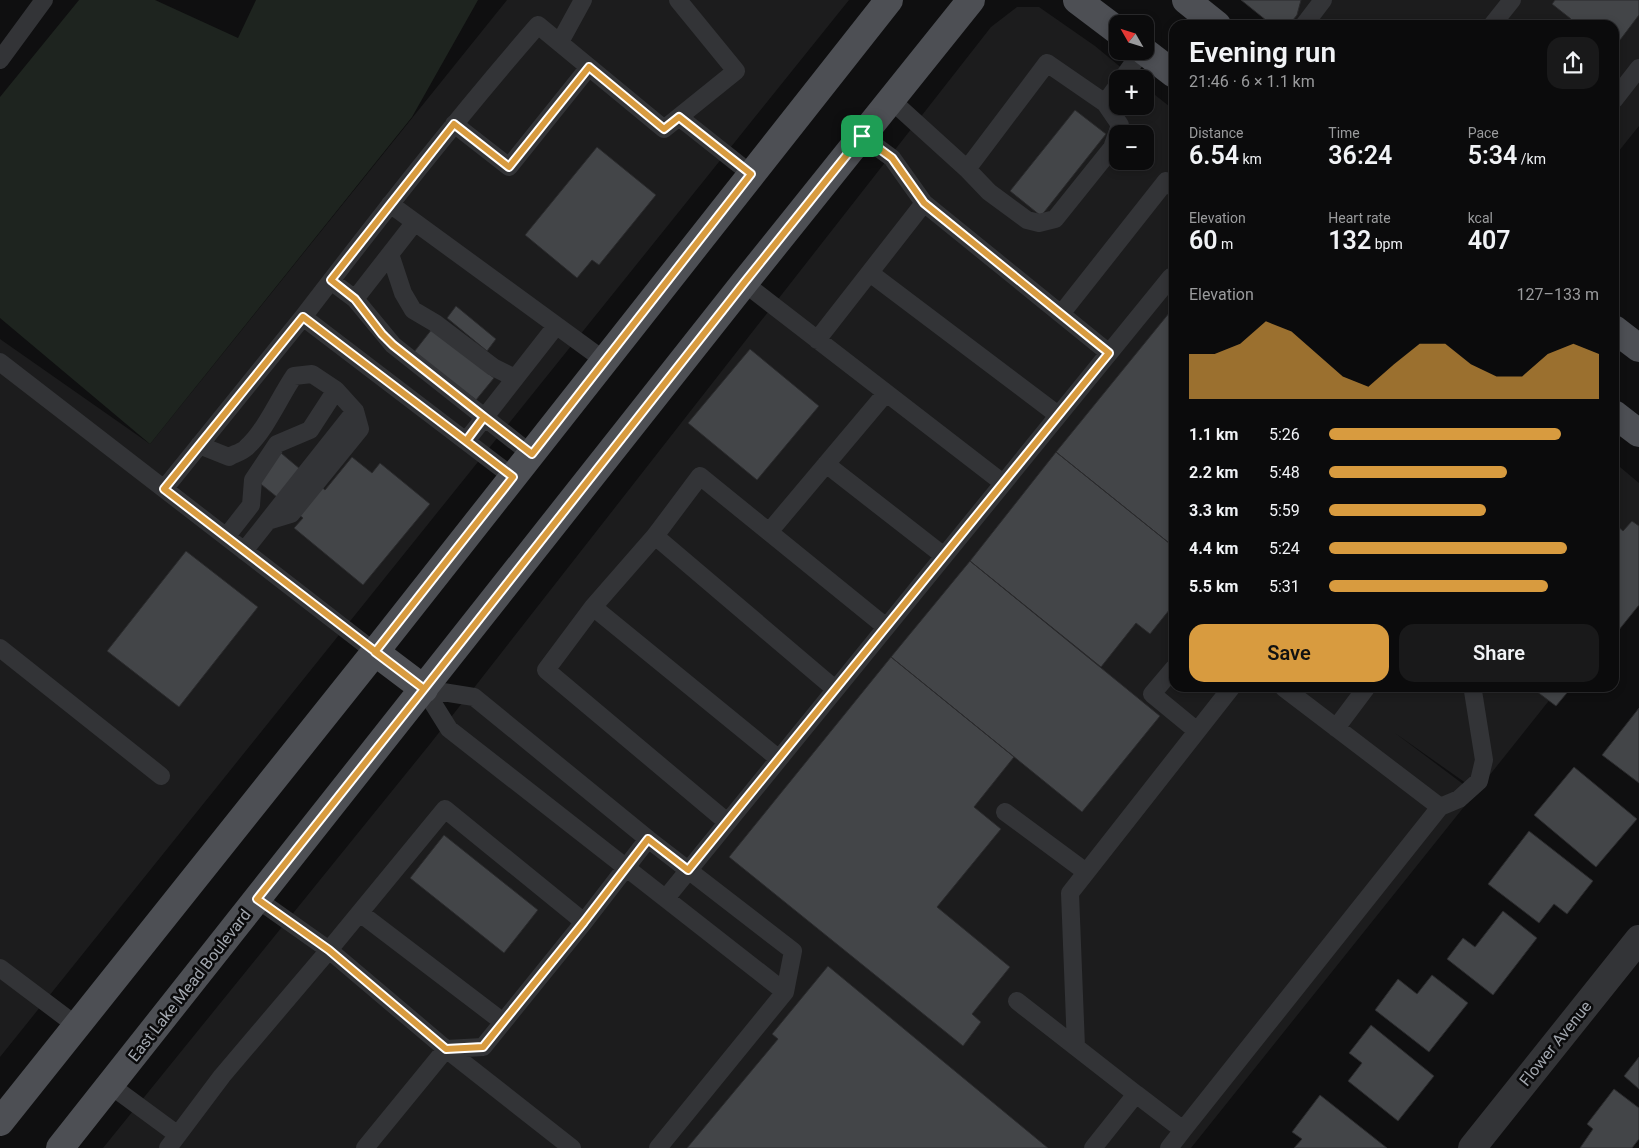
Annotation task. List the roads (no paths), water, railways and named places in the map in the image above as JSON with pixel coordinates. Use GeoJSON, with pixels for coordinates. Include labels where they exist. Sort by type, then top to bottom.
{"type":"FeatureCollection","features":[{"type":"Feature","properties":{"kind":"main road"},"geometry":{"type":"LineString","coordinates":[[0,1122],[532,454],[889,0]]}},
{"type":"Feature","properties":{"kind":"main road","name":"East Lake Mead Boulevard"},"geometry":{"type":"LineString","coordinates":[[60,1148],[744,283],[971,0]]}},
{"type":"Feature","properties":{"kind":"main road"},"geometry":{"type":"LineString","coordinates":[[1076,0],[1109,24]]}},
{"type":"Feature","properties":{"kind":"main road"},"geometry":{"type":"LineString","coordinates":[[1186,0],[1211,20]]}},
{"type":"Feature","properties":{"kind":"main road"},"geometry":{"type":"LineString","coordinates":[[1154,59],[1169,70]]}},
{"type":"Feature","properties":{"kind":"main road"},"geometry":{"type":"LineString","coordinates":[[1619,333],[1639,348]]}},
{"type":"Feature","properties":{"kind":"main road"},"geometry":{"type":"LineString","coordinates":[[1619,419],[1639,433]]}},
{"type":"Feature","properties":{"kind":"main road"},"geometry":{"type":"LineString","coordinates":[[375,652],[424,689]]}},
{"type":"Feature","properties":{"kind":"street","name":"Flower Avenue"},"geometry":{"type":"LineString","coordinates":[[1472,1148],[1639,939]]}},
{"type":"Feature","properties":{"kind":"lane"},"geometry":{"type":"LineString","coordinates":[[0,60],[44,0]]}},
{"type":"Feature","properties":{"kind":"lane"},"geometry":{"type":"LineString","coordinates":[[560,42],[583,0]]}},
{"type":"Feature","properties":{"kind":"lane"},"geometry":{"type":"LineString","coordinates":[[164,489],[303,317],[454,124],[538,25],[664,129],[736,71],[678,0]]}},
{"type":"Feature","properties":{"kind":"lane"},"geometry":{"type":"LineString","coordinates":[[1308,20],[1323,0]]}},
{"type":"Feature","properties":{"kind":"lane"},"geometry":{"type":"LineString","coordinates":[[1496,20],[1512,0]]}},
{"type":"Feature","properties":{"kind":"lane"},"geometry":{"type":"LineString","coordinates":[[891,100],[989,192],[1027,220],[1039,223],[1055,219],[1112,148],[1120,125],[1105,103],[1047,63],[966,169]]}},
{"type":"Feature","properties":{"kind":"lane"},"geometry":{"type":"LineString","coordinates":[[454,124],[509,167],[589,67]]}},
{"type":"Feature","properties":{"kind":"lane"},"geometry":{"type":"LineString","coordinates":[[1619,94],[1639,68]]}},
{"type":"Feature","properties":{"kind":"lane"},"geometry":{"type":"LineString","coordinates":[[1105,103],[1109,97]]}},
{"type":"Feature","properties":{"kind":"lane"},"geometry":{"type":"LineString","coordinates":[[679,117],[751,174]]}},
{"type":"Feature","properties":{"kind":"lane"},"geometry":{"type":"LineString","coordinates":[[862,136],[892,158],[924,203],[1109,353]]}},
{"type":"Feature","properties":{"kind":"lane"},"geometry":{"type":"LineString","coordinates":[[1061,314],[1166,181],[1169,184]]}},
{"type":"Feature","properties":{"kind":"lane"},"geometry":{"type":"LineString","coordinates":[[817,340],[924,203]]}},
{"type":"Feature","properties":{"kind":"lane"},"geometry":{"type":"LineString","coordinates":[[390,204],[605,361]]}},
{"type":"Feature","properties":{"kind":"lane"},"geometry":{"type":"LineString","coordinates":[[355,299],[414,222]]}},
{"type":"Feature","properties":{"kind":"lane"},"geometry":{"type":"LineString","coordinates":[[390,254],[403,293],[413,310],[435,323],[493,368],[515,378]]}},
{"type":"Feature","properties":{"kind":"lane"},"geometry":{"type":"LineString","coordinates":[[870,273],[1058,415]]}},
{"type":"Feature","properties":{"kind":"lane"},"geometry":{"type":"LineString","coordinates":[[331,280],[355,299],[393,345],[532,454]]}},
{"type":"Feature","properties":{"kind":"lane"},"geometry":{"type":"LineString","coordinates":[[666,898],[1058,415],[1169,282]]}},
{"type":"Feature","properties":{"kind":"lane"},"geometry":{"type":"LineString","coordinates":[[744,283],[1003,484]]}},
{"type":"Feature","properties":{"kind":"lane"},"geometry":{"type":"LineString","coordinates":[[303,317],[513,477]]}},
{"type":"Feature","properties":{"kind":"lane"},"geometry":{"type":"LineString","coordinates":[[466,441],[556,326]]}},
{"type":"Feature","properties":{"kind":"lane"},"geometry":{"type":"LineString","coordinates":[[0,362],[375,652]]}},
{"type":"Feature","properties":{"kind":"lane"},"geometry":{"type":"LineString","coordinates":[[199,445],[229,458],[246,448],[267,422],[279,397],[294,376],[312,374],[336,390],[355,411],[244,550]]}},
{"type":"Feature","properties":{"kind":"lane"},"geometry":{"type":"LineString","coordinates":[[226,537],[251,505],[253,480],[277,444],[310,430],[336,390]]}},
{"type":"Feature","properties":{"kind":"lane"},"geometry":{"type":"LineString","coordinates":[[769,532],[886,393]]}},
{"type":"Feature","properties":{"kind":"lane"},"geometry":{"type":"LineString","coordinates":[[826,464],[944,556]]}},
{"type":"Feature","properties":{"kind":"lane"},"geometry":{"type":"LineString","coordinates":[[727,822],[546,670],[593,607],[655,536],[700,476],[886,627]]}},
{"type":"Feature","properties":{"kind":"lane"},"geometry":{"type":"LineString","coordinates":[[655,536],[835,689]]}},
{"type":"Feature","properties":{"kind":"lane"},"geometry":{"type":"LineString","coordinates":[[593,607],[779,759]]}},
{"type":"Feature","properties":{"kind":"lane"},"geometry":{"type":"LineString","coordinates":[[0,648],[161,776]]}},
{"type":"Feature","properties":{"kind":"lane"},"geometry":{"type":"LineString","coordinates":[[1169,674],[1152,694],[1197,731]]}},
{"type":"Feature","properties":{"kind":"lane"},"geometry":{"type":"LineString","coordinates":[[424,689],[474,697],[648,839],[793,951],[785,992],[658,1148]]}},
{"type":"Feature","properties":{"kind":"lane"},"geometry":{"type":"LineString","coordinates":[[424,689],[449,729],[785,992]]}},
{"type":"Feature","properties":{"kind":"lane"},"geometry":{"type":"LineString","coordinates":[[1076,1047],[1070,893],[1228,692]]}},
{"type":"Feature","properties":{"kind":"lane"},"geometry":{"type":"LineString","coordinates":[[1289,692],[1440,807]]}},
{"type":"Feature","properties":{"kind":"lane"},"geometry":{"type":"LineString","coordinates":[[1336,728],[1363,692]]}},
{"type":"Feature","properties":{"kind":"lane"},"geometry":{"type":"LineString","coordinates":[[1169,1148],[1440,807],[1459,799],[1479,781],[1484,760],[1473,692]]}},
{"type":"Feature","properties":{"kind":"lane"},"geometry":{"type":"LineString","coordinates":[[110,1085],[173,1141],[222,1076],[445,809],[584,922]]}},
{"type":"Feature","properties":{"kind":"lane"},"geometry":{"type":"LineString","coordinates":[[1005,812],[1086,872]]}},
{"type":"Feature","properties":{"kind":"lane"},"geometry":{"type":"LineString","coordinates":[[365,1148],[446,1049],[483,1047],[648,839]]}},
{"type":"Feature","properties":{"kind":"lane"},"geometry":{"type":"LineString","coordinates":[[257,899],[329,950],[446,1049],[572,1148]]}},
{"type":"Feature","properties":{"kind":"lane"},"geometry":{"type":"LineString","coordinates":[[360,912],[503,1022]]}},
{"type":"Feature","properties":{"kind":"lane"},"geometry":{"type":"LineString","coordinates":[[0,968],[77,1026]]}},
{"type":"Feature","properties":{"kind":"lane"},"geometry":{"type":"LineString","coordinates":[[1017,1001],[1183,1130]]}},
{"type":"Feature","properties":{"kind":"lane"},"geometry":{"type":"LineString","coordinates":[[1093,1148],[1136,1094]]}}]}
